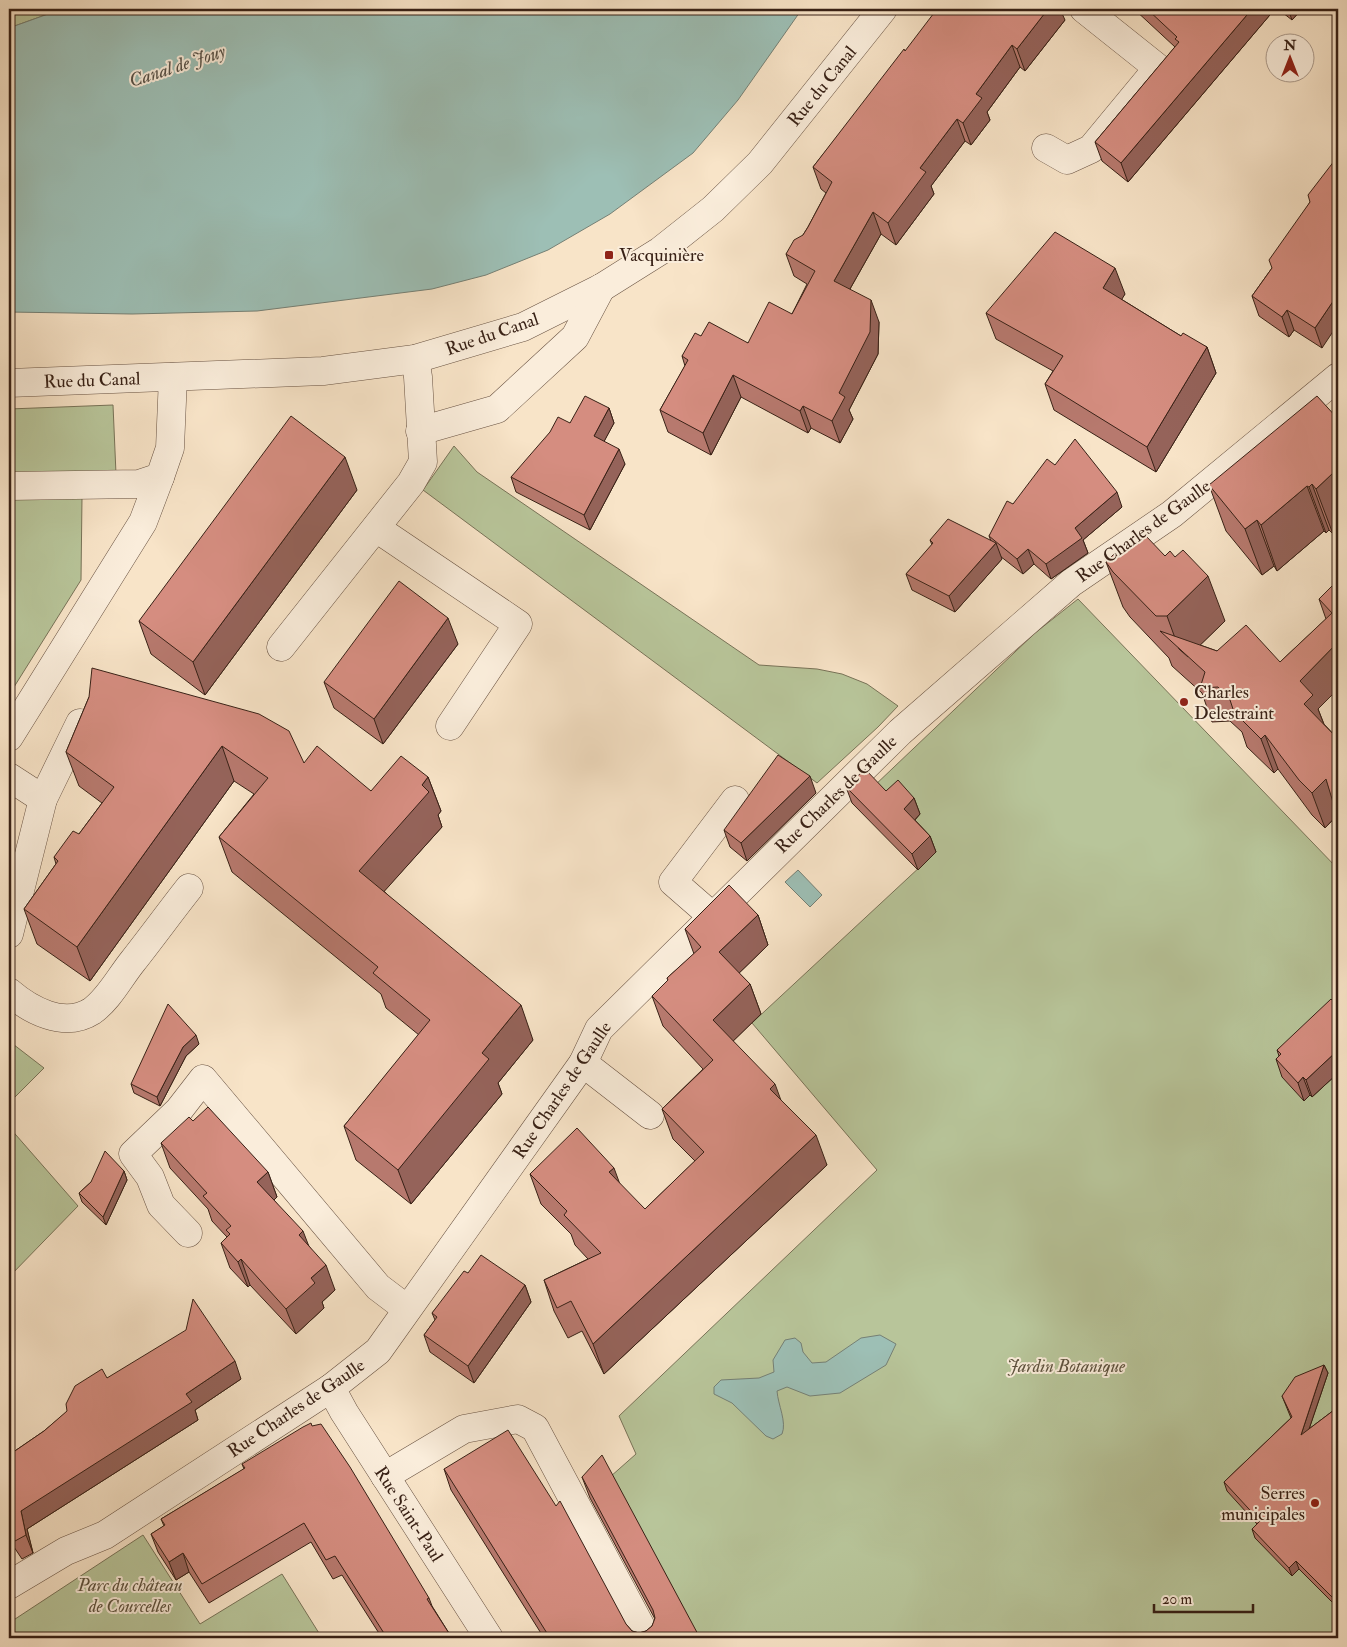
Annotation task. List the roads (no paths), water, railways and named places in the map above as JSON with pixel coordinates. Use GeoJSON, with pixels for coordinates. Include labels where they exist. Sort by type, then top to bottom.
{"type":"FeatureCollection","features":[{"type":"Feature","properties":{"kind":"street","name":"Rue du Canal"},"geometry":{"type":"LineString","coordinates":[[9,383],[324,371],[415,359],[523,327],[601,288],[660,251],[713,209],[756,167],[883,9]]}},
{"type":"Feature","properties":{"kind":"street"},"geometry":{"type":"LineString","coordinates":[[1046,148],[1068,160],[1091,149],[1158,68],[1084,9]]}},
{"type":"Feature","properties":{"kind":"street"},"geometry":{"type":"LineString","coordinates":[[420,431],[497,409],[575,337],[601,288]]}},
{"type":"Feature","properties":{"kind":"street"},"geometry":{"type":"LineString","coordinates":[[281,646],[411,483],[423,462],[418,377],[415,359]]}},
{"type":"Feature","properties":{"kind":"street"},"geometry":{"type":"LineString","coordinates":[[9,737],[144,522],[170,448],[173,377]]}},
{"type":"Feature","properties":{"kind":"street","name":"Rue Charles de Gaulle"},"geometry":{"type":"LineString","coordinates":[[9,1586],[66,1551],[106,1535],[331,1388],[378,1351],[583,1063],[599,1029],[900,732],[1063,590],[1172,514],[1336,383]]}},
{"type":"Feature","properties":{"kind":"street"},"geometry":{"type":"LineString","coordinates":[[9,486],[139,484],[160,478]]}},
{"type":"Feature","properties":{"kind":"street"},"geometry":{"type":"LineString","coordinates":[[376,528],[518,624],[450,726]]}},
{"type":"Feature","properties":{"kind":"street"},"geometry":{"type":"LineString","coordinates":[[9,934],[43,799],[80,723]]}},
{"type":"Feature","properties":{"kind":"street"},"geometry":{"type":"LineString","coordinates":[[9,777],[43,799]]}},
{"type":"Feature","properties":{"kind":"street"},"geometry":{"type":"LineString","coordinates":[[712,916],[673,882],[735,800]]}},
{"type":"Feature","properties":{"kind":"street"},"geometry":{"type":"LineString","coordinates":[[9,992],[27,1007],[54,1018],[72,1017],[91,1012],[110,994],[189,888]]}},
{"type":"Feature","properties":{"kind":"street"},"geometry":{"type":"LineString","coordinates":[[583,1063],[650,1115]]}},
{"type":"Feature","properties":{"kind":"street"},"geometry":{"type":"LineString","coordinates":[[188,1234],[161,1205],[150,1177],[133,1154],[179,1110],[203,1079],[378,1287],[407,1310]]}},
{"type":"Feature","properties":{"kind":"street","name":"Rue Saint-Paul"},"geometry":{"type":"LineString","coordinates":[[331,1388],[344,1412],[489,1638]]}},
{"type":"Feature","properties":{"kind":"street"},"geometry":{"type":"LineString","coordinates":[[385,1476],[464,1429],[518,1419],[535,1428],[647,1638]]}},
{"type":"Feature","properties":{"kind":"water","name":"Canal de Jouy"},"geometry":{"type":"Polygon","coordinates":[[[62,9],[802,9],[738,100],[693,153],[610,214],[548,250],[486,275],[432,289],[257,311],[132,314],[9,312],[9,28],[62,9]]]}},
{"type":"Feature","properties":{"kind":"water"},"geometry":{"type":"Polygon","coordinates":[[[798,870],[822,895],[810,907],[785,882],[798,870]]]}},
{"type":"Feature","properties":{"kind":"water"},"geometry":{"type":"Polygon","coordinates":[[[880,1335],[896,1344],[886,1365],[840,1393],[810,1396],[787,1387],[777,1391],[783,1419],[783,1429],[782,1434],[773,1439],[766,1436],[732,1403],[714,1394],[714,1387],[721,1380],[759,1378],[774,1372],[773,1360],[785,1340],[795,1338],[801,1343],[803,1352],[812,1363],[826,1362],[861,1338],[880,1335]]]}},
{"type":"Feature","properties":{"kind":"place","name":"Vacquinière"},"geometry":{"type":"Point","coordinates":[609,255]}},
{"type":"Feature","properties":{"kind":"place","name":"Charles Delestraint"},"geometry":{"type":"Point","coordinates":[1184,702]}},
{"type":"Feature","properties":{"kind":"place","name":"Serres municipales"},"geometry":{"type":"Point","coordinates":[1315,1503]}},
{"type":"Feature","properties":{"kind":"park label","name":"Jardin Botanique"},"geometry":{"type":"Point","coordinates":[1066,1366]}},
{"type":"Feature","properties":{"kind":"park label","name":"Parc du château de Courcelles"},"geometry":{"type":"Point","coordinates":[130,1595]}}]}
